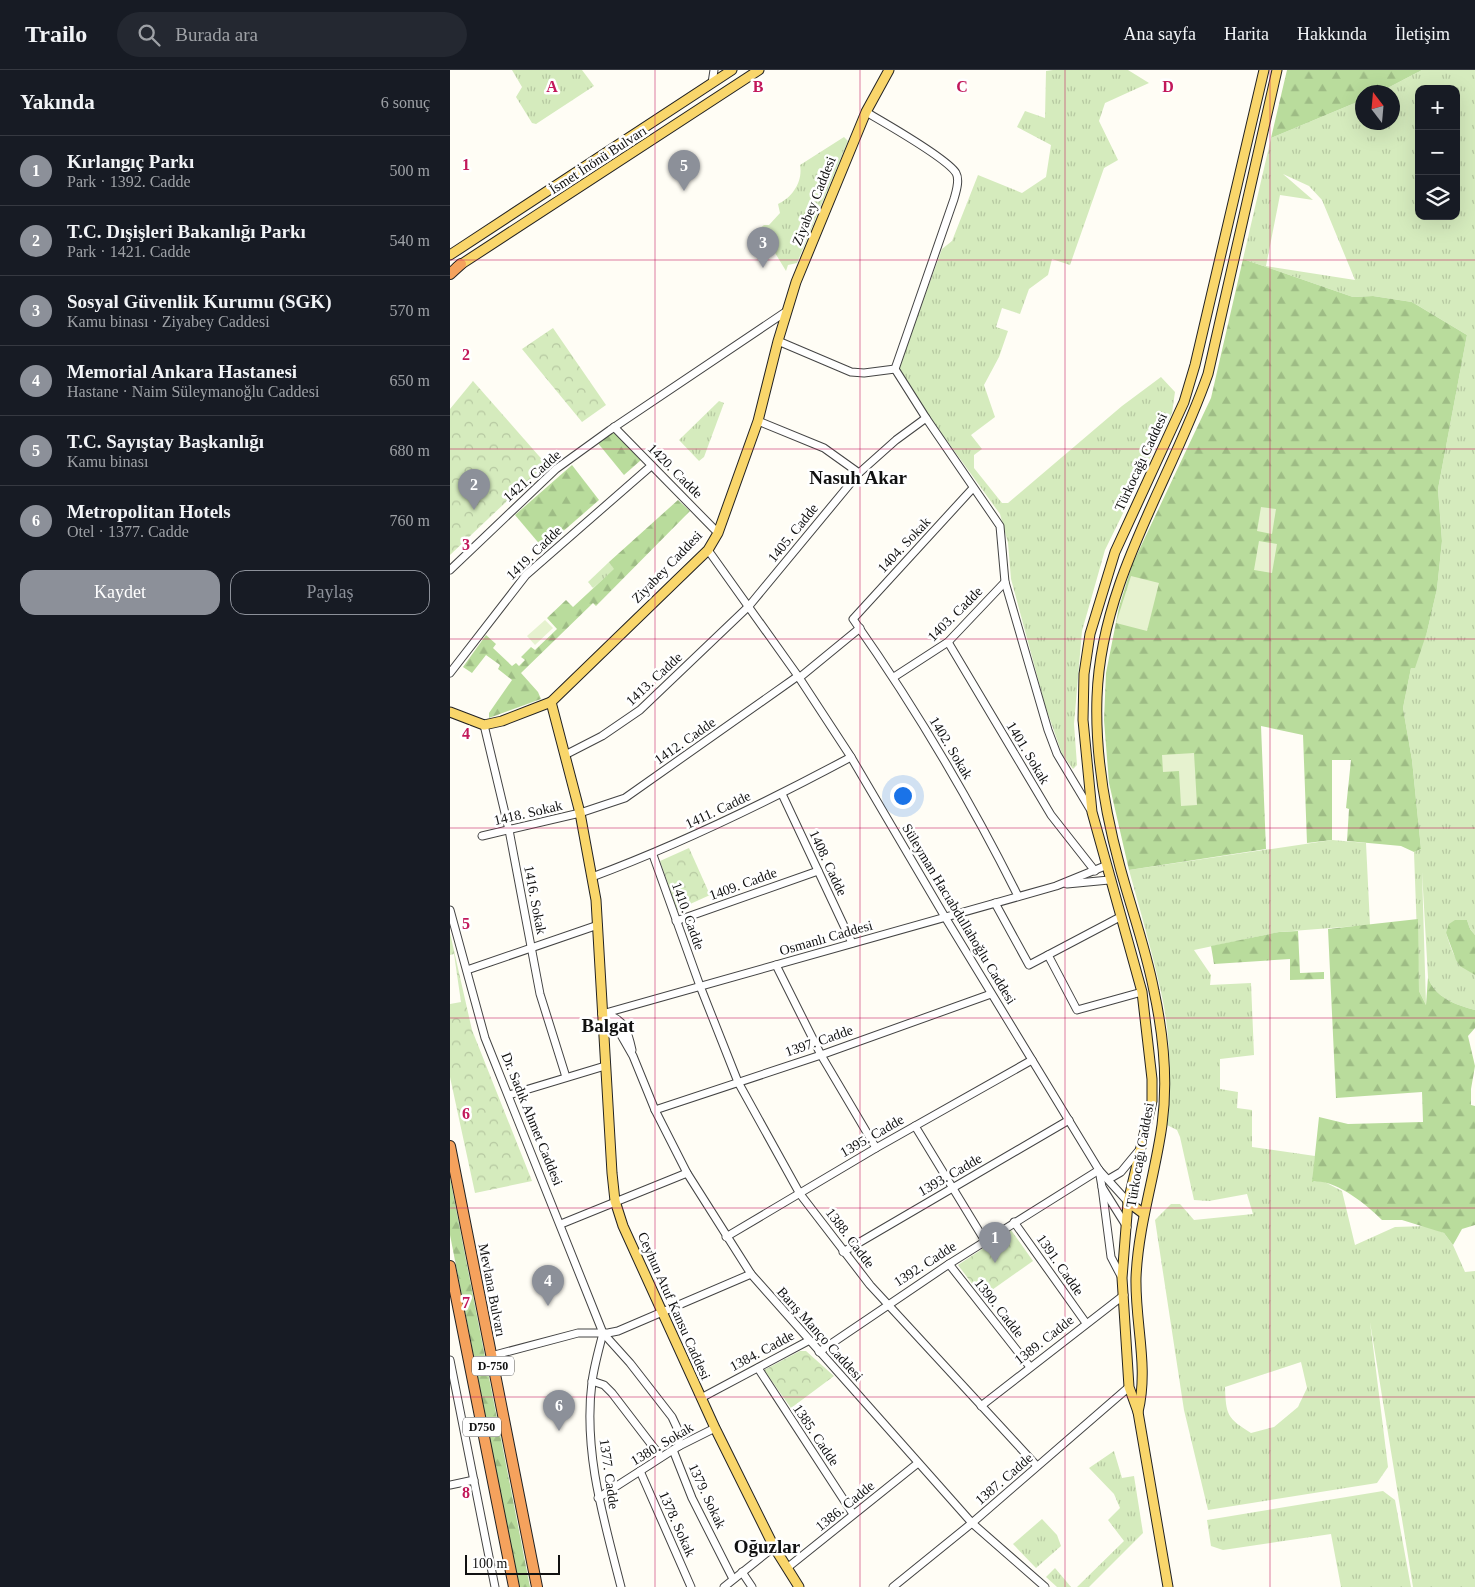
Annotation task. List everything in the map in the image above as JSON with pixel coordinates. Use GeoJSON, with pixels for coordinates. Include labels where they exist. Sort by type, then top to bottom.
{"type":"FeatureCollection","features":[{"type":"Feature","properties":{"kind":"highway"},"geometry":{"type":"LineString","coordinates":[[450,273],[461,264]]}},
{"type":"Feature","properties":{"kind":"highway","name":"Mevlana Bulvarı"},"geometry":{"type":"LineString","coordinates":[[450,1146],[537,1587]]}},
{"type":"Feature","properties":{"kind":"highway","name":"D750"},"geometry":{"type":"LineString","coordinates":[[450,1266],[514,1587]]}},
{"type":"Feature","properties":{"kind":"main road","name":"İsmet İnönü Bulvarı"},"geometry":{"type":"LineString","coordinates":[[450,254],[732,70]]}},
{"type":"Feature","properties":{"kind":"main road","name":"İsmet İnönü Bulvarı"},"geometry":{"type":"LineString","coordinates":[[461,264],[759,70]]}},
{"type":"Feature","properties":{"kind":"main road","name":"Ziyabey Caddesi"},"geometry":{"type":"LineString","coordinates":[[551,702],[708,550],[718,533],[758,421],[778,341],[796,282],[866,112],[889,70]]}},
{"type":"Feature","properties":{"kind":"main road","name":"Türkocağı Caddesi"},"geometry":{"type":"LineString","coordinates":[[1168,1587],[1138,1412],[1129,1387],[1122,1278],[1128,1202],[1152,1101],[1152,1079],[1142,992],[1105,866],[1092,812],[1083,720],[1084,674],[1090,634],[1115,552],[1184,402],[1195,365],[1264,70]]}},
{"type":"Feature","properties":{"kind":"main road","name":"Türkocağı Caddesi"},"geometry":{"type":"LineString","coordinates":[[1138,1412],[1144,1383],[1136,1300],[1141,1234],[1163,1123],[1164,1094],[1158,1013],[1146,960],[1122,877],[1101,781],[1097,696],[1100,665],[1128,558],[1196,409],[1208,374],[1277,70]]}},
{"type":"Feature","properties":{"kind":"main road"},"geometry":{"type":"LineString","coordinates":[[1247,144],[1260,143]]}},
{"type":"Feature","properties":{"kind":"main road"},"geometry":{"type":"LineString","coordinates":[[1244,155],[1258,153]]}},
{"type":"Feature","properties":{"kind":"main road"},"geometry":{"type":"LineString","coordinates":[[450,247],[486,229]]}},
{"type":"Feature","properties":{"kind":"main road"},"geometry":{"type":"LineString","coordinates":[[1184,402],[1196,409]]}},
{"type":"Feature","properties":{"kind":"main road"},"geometry":{"type":"LineString","coordinates":[[450,712],[484,725],[502,721],[551,702],[580,814],[592,877],[598,925],[602,1014]]}},
{"type":"Feature","properties":{"kind":"main road"},"geometry":{"type":"LineString","coordinates":[[1105,866],[1119,864]]}},
{"type":"Feature","properties":{"kind":"main road"},"geometry":{"type":"LineString","coordinates":[[1109,880],[1122,877]]}},
{"type":"Feature","properties":{"kind":"main road","name":"Ceyhun Atuf Kansu Caddesi"},"geometry":{"type":"LineString","coordinates":[[602,1014],[615,1201],[623,1226],[715,1428],[774,1547],[799,1587]]}},
{"type":"Feature","properties":{"kind":"main road"},"geometry":{"type":"LineString","coordinates":[[1148,1121],[1163,1123]]}},
{"type":"Feature","properties":{"kind":"main road"},"geometry":{"type":"LineString","coordinates":[[1128,1202],[1144,1214]]}},
{"type":"Feature","properties":{"kind":"main road"},"geometry":{"type":"LineString","coordinates":[[1127,1227],[1141,1234]]}},
{"type":"Feature","properties":{"kind":"street"},"geometry":{"type":"LineString","coordinates":[[712,83],[714,70]]}},
{"type":"Feature","properties":{"kind":"street"},"geometry":{"type":"LineString","coordinates":[[866,112],[908,137],[949,166],[956,173],[958,181],[954,199],[895,369]]}},
{"type":"Feature","properties":{"kind":"street","name":"1421. Cadde"},"geometry":{"type":"LineString","coordinates":[[450,570],[551,473],[614,427],[787,312]]}},
{"type":"Feature","properties":{"kind":"street"},"geometry":{"type":"LineString","coordinates":[[778,341],[851,372],[864,373],[895,369]]}},
{"type":"Feature","properties":{"kind":"street"},"geometry":{"type":"LineString","coordinates":[[895,369],[1000,526],[1005,582],[1048,730],[1057,754],[1092,812]]}},
{"type":"Feature","properties":{"kind":"street","name":"1405. Cadde"},"geometry":{"type":"LineString","coordinates":[[749,606],[859,473],[896,440],[926,418]]}},
{"type":"Feature","properties":{"kind":"street"},"geometry":{"type":"LineString","coordinates":[[758,421],[824,448],[859,473]]}},
{"type":"Feature","properties":{"kind":"street","name":"1420. Cadde"},"geometry":{"type":"LineString","coordinates":[[614,427],[718,533]]}},
{"type":"Feature","properties":{"kind":"street","name":"1419. Cadde"},"geometry":{"type":"LineString","coordinates":[[450,673],[526,575],[651,466]]}},
{"type":"Feature","properties":{"kind":"street","name":"1404. Sokak"},"geometry":{"type":"LineString","coordinates":[[853,619],[973,488]]}},
{"type":"Feature","properties":{"kind":"street","name":"Süleyman Hacıabdullahoğlu Caddesi"},"geometry":{"type":"LineString","coordinates":[[708,550],[749,606],[851,757],[945,917],[1099,1170],[1128,1202]]}},
{"type":"Feature","properties":{"kind":"street","name":"1403. Cadde"},"geometry":{"type":"LineString","coordinates":[[894,677],[934,653],[948,642],[1005,582]]}},
{"type":"Feature","properties":{"kind":"street","name":"1413. Cadde"},"geometry":{"type":"LineString","coordinates":[[565,755],[602,736],[640,710],[749,606]]}},
{"type":"Feature","properties":{"kind":"street","name":"1402. Sokak"},"geometry":{"type":"LineString","coordinates":[[853,619],[894,677],[980,821],[1018,896]]}},
{"type":"Feature","properties":{"kind":"street"},"geometry":{"type":"LineString","coordinates":[[798,677],[860,628]]}},
{"type":"Feature","properties":{"kind":"street","name":"1401. Sokak"},"geometry":{"type":"LineString","coordinates":[[948,642],[1047,808],[1095,871]]}},
{"type":"Feature","properties":{"kind":"street","name":"1412. Cadde"},"geometry":{"type":"LineString","coordinates":[[580,814],[625,798],[798,677]]}},
{"type":"Feature","properties":{"kind":"street","name":"1416. Sokak"},"geometry":{"type":"LineString","coordinates":[[484,725],[509,830],[540,994],[566,1077]]}},
{"type":"Feature","properties":{"kind":"street","name":"1411. Cadde"},"geometry":{"type":"LineString","coordinates":[[592,877],[653,855],[782,794],[851,757]]}},
{"type":"Feature","properties":{"kind":"street","name":"1408. Cadde"},"geometry":{"type":"LineString","coordinates":[[782,794],[852,943]]}},
{"type":"Feature","properties":{"kind":"street","name":"1418. Sokak"},"geometry":{"type":"LineString","coordinates":[[482,836],[580,814]]}},
{"type":"Feature","properties":{"kind":"street","name":"1410. Cadde"},"geometry":{"type":"LineString","coordinates":[[653,855],[700,986]]}},
{"type":"Feature","properties":{"kind":"street","name":"Osmanlı Caddesi"},"geometry":{"type":"LineString","coordinates":[[602,1014],[1056,886],[1105,866]]}},
{"type":"Feature","properties":{"kind":"street","name":"1409. Cadde"},"geometry":{"type":"LineString","coordinates":[[676,921],[818,870]]}},
{"type":"Feature","properties":{"kind":"street","name":"Osmanlı Caddesi"},"geometry":{"type":"LineString","coordinates":[[1056,886],[1109,880]]}},
{"type":"Feature","properties":{"kind":"street"},"geometry":{"type":"LineString","coordinates":[[994,903],[1029,965],[1120,917]]}},
{"type":"Feature","properties":{"kind":"street","name":"Dr. Sadık Ahmet Caddesi"},"geometry":{"type":"LineString","coordinates":[[450,910],[485,1038],[603,1333]]}},
{"type":"Feature","properties":{"kind":"street"},"geometry":{"type":"LineString","coordinates":[[467,970],[598,925]]}},
{"type":"Feature","properties":{"kind":"street"},"geometry":{"type":"LineString","coordinates":[[1048,955],[1077,1010],[1142,992]]}},
{"type":"Feature","properties":{"kind":"street"},"geometry":{"type":"LineString","coordinates":[[776,965],[821,1055],[876,1148]]}},
{"type":"Feature","properties":{"kind":"street","name":"1388. Cadde"},"geometry":{"type":"LineString","coordinates":[[700,986],[738,1082],[800,1194],[843,1252],[887,1304],[1037,1466]]}},
{"type":"Feature","properties":{"kind":"street","name":"1397. Cadde"},"geometry":{"type":"LineString","coordinates":[[655,1110],[821,1055],[992,994]]}},
{"type":"Feature","properties":{"kind":"street","name":"Barış Manço Caddesi"},"geometry":{"type":"LineString","coordinates":[[602,1014],[617,1018],[622,1022],[627,1031],[633,1056],[655,1110],[687,1173],[751,1274],[808,1341],[972,1523],[1045,1587]]}},
{"type":"Feature","properties":{"kind":"street","name":"1395. Cadde"},"geometry":{"type":"LineString","coordinates":[[726,1237],[914,1126],[1032,1060]]}},
{"type":"Feature","properties":{"kind":"street"},"geometry":{"type":"LineString","coordinates":[[509,1095],[606,1066]]}},
{"type":"Feature","properties":{"kind":"street","name":"1393. Cadde"},"geometry":{"type":"LineString","coordinates":[[843,1252],[1069,1120]]}},
{"type":"Feature","properties":{"kind":"street"},"geometry":{"type":"LineString","coordinates":[[914,1126],[985,1241]]}},
{"type":"Feature","properties":{"kind":"street"},"geometry":{"type":"LineString","coordinates":[[1109,1179],[1122,1172],[1142,1147]]}},
{"type":"Feature","properties":{"kind":"street","name":"Süleyman Hacıabdullahoğlu Caddesi"},"geometry":{"type":"LineString","coordinates":[[1099,1170],[1102,1188],[1127,1227]]}},
{"type":"Feature","properties":{"kind":"street","name":"1392. Cadde"},"geometry":{"type":"LineString","coordinates":[[819,1352],[887,1304],[1099,1170]]}},
{"type":"Feature","properties":{"kind":"street"},"geometry":{"type":"LineString","coordinates":[[561,1224],[687,1173]]}},
{"type":"Feature","properties":{"kind":"street"},"geometry":{"type":"LineString","coordinates":[[1102,1188],[1112,1257],[1122,1278]]}},
{"type":"Feature","properties":{"kind":"street","name":"1391. Cadde"},"geometry":{"type":"LineString","coordinates":[[1014,1222],[1086,1323]]}},
{"type":"Feature","properties":{"kind":"street","name":"1390. Cadde"},"geometry":{"type":"LineString","coordinates":[[949,1264],[1030,1367]]}},
{"type":"Feature","properties":{"kind":"street"},"geometry":{"type":"LineString","coordinates":[[491,1356],[578,1333],[603,1333],[624,1329],[751,1274]]}},
{"type":"Feature","properties":{"kind":"street","name":"1389. Cadde"},"geometry":{"type":"LineString","coordinates":[[982,1406],[1124,1295]]}},
{"type":"Feature","properties":{"kind":"street","name":"1377. Cadde"},"geometry":{"type":"LineString","coordinates":[[603,1333],[592,1381],[591,1442],[598,1498],[621,1587]]}},
{"type":"Feature","properties":{"kind":"street","name":"1379. Sokak"},"geometry":{"type":"LineString","coordinates":[[603,1333],[630,1363],[672,1417],[679,1432],[676,1448],[692,1498],[733,1579]]}},
{"type":"Feature","properties":{"kind":"street","name":"1384. Cadde"},"geometry":{"type":"LineString","coordinates":[[701,1398],[808,1341]]}},
{"type":"Feature","properties":{"kind":"street"},"geometry":{"type":"LineString","coordinates":[[450,1360],[496,1587]]}},
{"type":"Feature","properties":{"kind":"street","name":"1385. Cadde"},"geometry":{"type":"LineString","coordinates":[[758,1368],[853,1514]]}},
{"type":"Feature","properties":{"kind":"street"},"geometry":{"type":"LineString","coordinates":[[592,1381],[604,1386],[612,1393],[662,1457]]}},
{"type":"Feature","properties":{"kind":"street","name":"1387. Cadde"},"geometry":{"type":"LineString","coordinates":[[893,1587],[972,1523],[1129,1387]]}},
{"type":"Feature","properties":{"kind":"street","name":"1380. Sokak"},"geometry":{"type":"LineString","coordinates":[[598,1498],[676,1448],[715,1428]]}},
{"type":"Feature","properties":{"kind":"street","name":"1386. Cadde"},"geometry":{"type":"LineString","coordinates":[[788,1568],[918,1463]]}},
{"type":"Feature","properties":{"kind":"street","name":"1378. Sokak"},"geometry":{"type":"LineString","coordinates":[[640,1471],[691,1587]]}},
{"type":"Feature","properties":{"kind":"street"},"geometry":{"type":"LineString","coordinates":[[450,1485],[474,1480]]}},
{"type":"Feature","properties":{"kind":"street"},"geometry":{"type":"LineString","coordinates":[[724,1587],[774,1547]]}},
{"type":"Feature","properties":{"kind":"street"},"geometry":{"type":"LineString","coordinates":[[742,1572],[752,1587]]}},
{"type":"Feature","properties":{"kind":"green space"},"geometry":{"type":"Polygon","coordinates":[[[512,70],[582,70],[594,86],[536,124],[532,123],[516,97],[522,87],[512,70]]]}},
{"type":"Feature","properties":{"kind":"green space"},"geometry":{"type":"Polygon","coordinates":[[[1128,70],[1149,83],[1105,103],[1099,121],[1118,160],[1104,168],[1070,265],[1052,259],[1048,275],[1029,289],[1020,314],[1002,308],[996,327],[1008,331],[999,357],[984,385],[995,417],[971,435],[982,449],[974,455],[974,468],[1002,503],[1008,503],[1122,406],[1161,377],[1175,392],[1172,413],[1105,550],[1082,631],[1074,724],[1077,765],[1073,769],[1062,754],[1045,705],[1011,579],[1008,543],[1000,514],[929,416],[898,369],[942,249],[952,241],[978,175],[1022,193],[1046,177],[1051,145],[1017,127],[1025,111],[1045,118],[1046,71],[1128,70]]]}},
{"type":"Feature","properties":{"kind":"green space"},"geometry":{"type":"Polygon","coordinates":[[[1287,70],[1422,70],[1393,85],[1355,85],[1355,103],[1271,138],[1287,70]]]}},
{"type":"Feature","properties":{"kind":"green space"},"geometry":{"type":"Polygon","coordinates":[[[1422,70],[1475,70],[1475,935],[1470,929],[1467,920],[1446,933],[1456,957],[1475,975],[1475,1010],[1453,1003],[1440,995],[1428,977],[1422,872],[1426,1005],[1419,991],[1414,852],[1421,849],[1412,760],[1403,708],[1411,668],[1427,632],[1437,589],[1442,541],[1438,489],[1467,335],[1412,302],[1373,296],[1353,297],[1243,259],[1271,138],[1355,103],[1355,130],[1400,130],[1400,85],[1393,85],[1422,70]],[[1283,174],[1313,200],[1280,195],[1266,266],[1355,280],[1322,200],[1309,186],[1283,174]]]}},
{"type":"Feature","properties":{"kind":"green space"},"geometry":{"type":"Polygon","coordinates":[[[844,137],[848,141],[797,263],[788,265],[786,271],[760,228],[764,225],[769,225],[780,213],[778,204],[796,188],[800,177],[800,165],[844,137]]]}},
{"type":"Feature","properties":{"kind":"green space"},"geometry":{"type":"Polygon","coordinates":[[[1243,259],[1353,297],[1373,296],[1412,302],[1467,335],[1438,489],[1442,541],[1437,589],[1427,632],[1415,668],[1411,668],[1403,708],[1412,760],[1421,849],[1414,852],[1401,846],[1347,841],[1349,809],[1346,808],[1351,760],[1332,760],[1332,840],[1307,843],[1303,735],[1261,726],[1266,849],[1129,870],[1109,783],[1104,720],[1106,673],[1119,607],[1132,565],[1211,398],[1243,259]]]}},
{"type":"Feature","properties":{"kind":"green space"},"geometry":{"type":"Polygon","coordinates":[[[553,328],[606,405],[582,422],[522,349],[553,328]]]}},
{"type":"Feature","properties":{"kind":"green space"},"geometry":{"type":"Polygon","coordinates":[[[473,381],[546,464],[450,555],[450,409],[473,381]]]}},
{"type":"Feature","properties":{"kind":"green space"},"geometry":{"type":"Polygon","coordinates":[[[719,401],[724,403],[704,457],[699,461],[679,440],[719,401]]]}},
{"type":"Feature","properties":{"kind":"green space"},"geometry":{"type":"Polygon","coordinates":[[[612,431],[615,431],[641,460],[624,475],[597,442],[612,431]]]}},
{"type":"Feature","properties":{"kind":"green space"},"geometry":{"type":"Polygon","coordinates":[[[572,465],[599,500],[545,547],[542,547],[515,515],[572,465]]]}},
{"type":"Feature","properties":{"kind":"green space"},"geometry":{"type":"Polygon","coordinates":[[[678,500],[690,511],[596,606],[593,603],[521,673],[538,692],[541,699],[489,718],[489,713],[512,680],[498,669],[500,665],[486,655],[472,673],[463,667],[486,635],[496,644],[493,648],[512,666],[516,663],[519,666],[525,660],[521,657],[531,647],[535,650],[557,629],[547,618],[566,600],[573,607],[614,569],[609,562],[678,500]]]}},
{"type":"Feature","properties":{"kind":"green space"},"geometry":{"type":"Polygon","coordinates":[[[1261,507],[1276,509],[1272,534],[1257,531],[1261,507]]]}},
{"type":"Feature","properties":{"kind":"green space"},"geometry":{"type":"Polygon","coordinates":[[[1259,541],[1277,544],[1272,573],[1254,570],[1259,541]]]}},
{"type":"Feature","properties":{"kind":"green space"},"geometry":{"type":"Polygon","coordinates":[[[609,562],[615,569],[593,588],[588,582],[609,562]]]}},
{"type":"Feature","properties":{"kind":"green space"},"geometry":{"type":"Polygon","coordinates":[[[1131,576],[1159,583],[1147,631],[1116,623],[1131,576]]]}},
{"type":"Feature","properties":{"kind":"green space"},"geometry":{"type":"Polygon","coordinates":[[[545,620],[553,628],[535,645],[527,636],[545,620]]]}},
{"type":"Feature","properties":{"kind":"green space"},"geometry":{"type":"Polygon","coordinates":[[[1194,753],[1197,805],[1181,806],[1179,771],[1163,772],[1162,755],[1194,753]]]}},
{"type":"Feature","properties":{"kind":"green space"},"geometry":{"type":"Polygon","coordinates":[[[1332,840],[1366,843],[1370,925],[1279,932],[1194,950],[1211,975],[1210,985],[1251,983],[1254,1055],[1220,1059],[1220,1089],[1238,1092],[1237,1108],[1252,1110],[1252,1147],[1315,1156],[1313,1182],[1321,1180],[1342,1191],[1355,1245],[1395,1227],[1427,1226],[1444,1233],[1453,1245],[1465,1272],[1475,1271],[1475,1587],[1413,1587],[1370,1322],[1388,1467],[1377,1483],[1208,1510],[1184,1410],[1155,1220],[1171,1204],[1180,1204],[1194,1220],[1253,1214],[1247,1194],[1209,1201],[1194,1200],[1180,1137],[1177,1130],[1167,1125],[1169,1058],[1167,1025],[1154,961],[1129,870],[1332,840]],[[1301,1362],[1225,1387],[1227,1410],[1232,1419],[1251,1433],[1274,1427],[1298,1407],[1307,1388],[1301,1362]]]}},
{"type":"Feature","properties":{"kind":"green space"},"geometry":{"type":"Polygon","coordinates":[[[689,848],[710,895],[677,910],[660,861],[689,848]]]}},
{"type":"Feature","properties":{"kind":"green space"},"geometry":{"type":"Polygon","coordinates":[[[1418,919],[1419,991],[1426,1005],[1428,977],[1440,995],[1460,1006],[1475,1010],[1475,1028],[1468,1036],[1475,1066],[1471,1089],[1471,1105],[1475,1106],[1475,1225],[1462,1229],[1453,1245],[1444,1233],[1402,1220],[1382,1220],[1359,1200],[1340,1188],[1321,1182],[1312,1182],[1319,1117],[1348,1124],[1423,1122],[1422,1092],[1336,1098],[1328,929],[1418,919]]]}},
{"type":"Feature","properties":{"kind":"green space"},"geometry":{"type":"Polygon","coordinates":[[[1455,920],[1467,920],[1470,929],[1475,935],[1475,975],[1460,966],[1446,933],[1449,924],[1455,920]]]}},
{"type":"Feature","properties":{"kind":"green space"},"geometry":{"type":"Polygon","coordinates":[[[1298,931],[1300,973],[1324,972],[1324,979],[1290,980],[1290,959],[1214,964],[1211,946],[1279,932],[1298,931]]]}},
{"type":"Feature","properties":{"kind":"green space"},"geometry":{"type":"Polygon","coordinates":[[[450,933],[472,1030],[532,1181],[475,1193],[450,1077],[450,1004],[461,1002],[454,954],[450,955],[450,933]]]}},
{"type":"Feature","properties":{"kind":"green space"},"geometry":{"type":"Polygon","coordinates":[[[450,1178],[530,1587],[519,1587],[450,1235],[450,1178]]]}},
{"type":"Feature","properties":{"kind":"green space"},"geometry":{"type":"Polygon","coordinates":[[[1011,1230],[1033,1261],[982,1297],[958,1265],[1011,1230]]]}},
{"type":"Feature","properties":{"kind":"green space"},"geometry":{"type":"Polygon","coordinates":[[[800,1351],[806,1351],[834,1376],[791,1408],[764,1370],[800,1351]]]}},
{"type":"Feature","properties":{"kind":"green space"},"geometry":{"type":"Polygon","coordinates":[[[1114,1451],[1122,1478],[1134,1476],[1143,1533],[1089,1587],[1077,1587],[1124,1541],[1108,1520],[1120,1508],[1114,1494],[1089,1468],[1114,1451]]]}},
{"type":"Feature","properties":{"kind":"green space"},"geometry":{"type":"Polygon","coordinates":[[[1383,1491],[1395,1500],[1411,1587],[1341,1587],[1331,1534],[1223,1550],[1211,1546],[1207,1520],[1383,1491]]]}},
{"type":"Feature","properties":{"kind":"green space"},"geometry":{"type":"Polygon","coordinates":[[[1042,1519],[1057,1535],[1061,1546],[1036,1568],[1013,1544],[1042,1519]]]}},
{"type":"Feature","properties":{"kind":"green space"},"geometry":{"type":"Polygon","coordinates":[[[1055,1568],[1071,1587],[1057,1587],[1046,1577],[1055,1568]]]}},
{"type":"Feature","properties":{"kind":"place","name":"T.C. Sayıştay Başkanlığı"},"geometry":{"type":"Point","coordinates":[684,191]}},
{"type":"Feature","properties":{"kind":"place","name":"Sosyal Güvenlik Kurumu (SGK)"},"geometry":{"type":"Point","coordinates":[763,268]}},
{"type":"Feature","properties":{"kind":"place","name":"T.C. Dışişleri Bakanlığı Parkı"},"geometry":{"type":"Point","coordinates":[474,510]}},
{"type":"Feature","properties":{"kind":"place","name":"Kırlangıç Parkı"},"geometry":{"type":"Point","coordinates":[995,1263]}},
{"type":"Feature","properties":{"kind":"place","name":"Memorial Ankara Hastanesi"},"geometry":{"type":"Point","coordinates":[548,1306]}},
{"type":"Feature","properties":{"kind":"place","name":"Metropolitan Hotels"},"geometry":{"type":"Point","coordinates":[559,1431]}},
{"type":"Feature","properties":{"kind":"district","name":"Nasuh Akar"},"geometry":{"type":"Point","coordinates":[858,477]}},
{"type":"Feature","properties":{"kind":"district","name":"Balgat"},"geometry":{"type":"Point","coordinates":[608,1025]}},
{"type":"Feature","properties":{"kind":"district","name":"Oğuzlar"},"geometry":{"type":"Point","coordinates":[767,1546]}}]}
